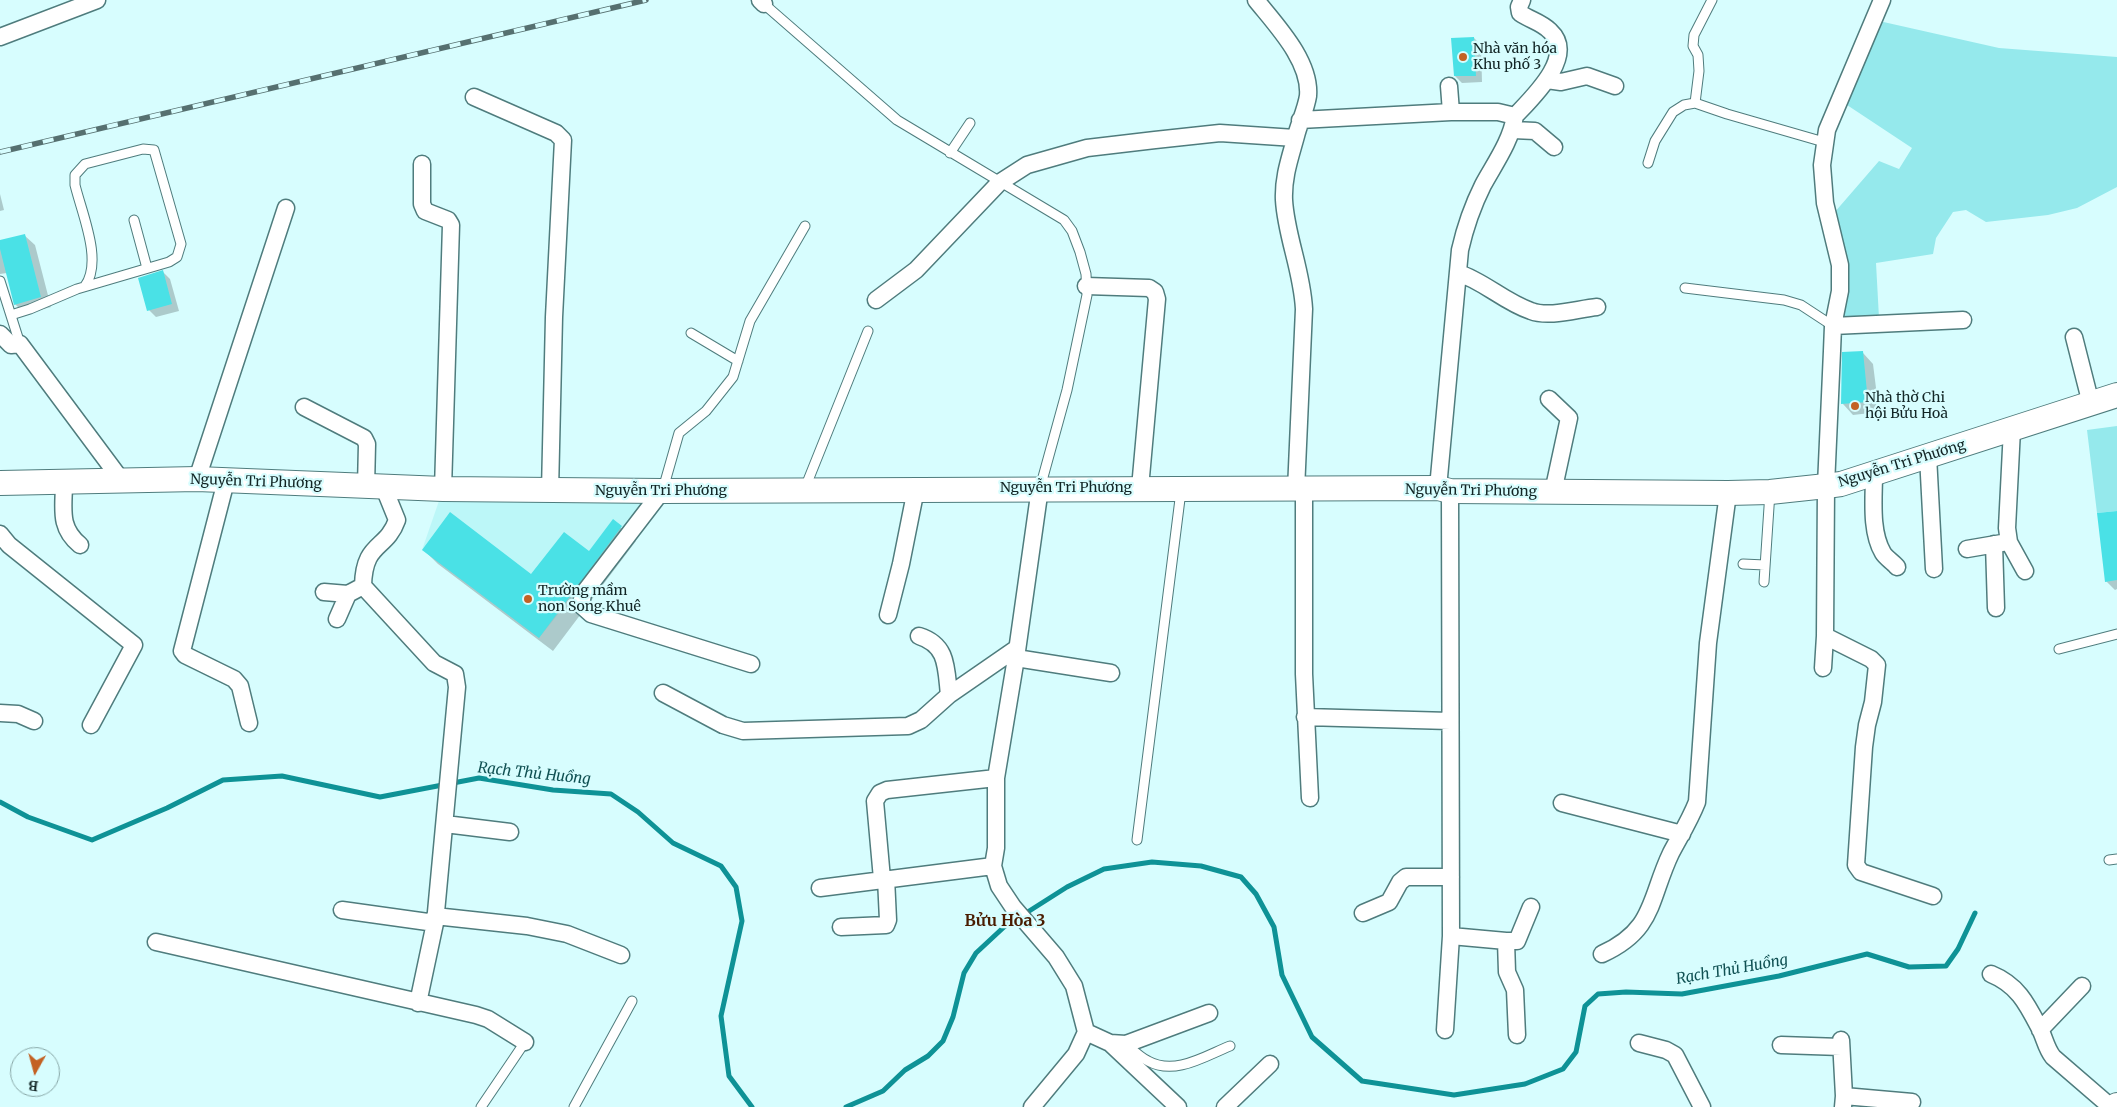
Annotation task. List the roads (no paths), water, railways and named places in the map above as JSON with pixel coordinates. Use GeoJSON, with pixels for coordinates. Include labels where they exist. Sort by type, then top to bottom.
{"type":"FeatureCollection","features":[{"type":"Feature","properties":{"kind":"main road","name":"Nguyễn Tri Phương"},"geometry":{"type":"LineString","coordinates":[[0,483],[197,479],[443,490],[550,491],[1140,488],[1770,492],[1826,486],[1874,473],[2117,395]]}},
{"type":"Feature","properties":{"kind":"street"},"geometry":{"type":"LineString","coordinates":[[0,37],[96,0]]}},
{"type":"Feature","properties":{"kind":"street"},"geometry":{"type":"LineString","coordinates":[[1256,0],[1285,39],[1305,72],[1308,96],[1288,157],[1284,182],[1284,200],[1303,285],[1300,490],[1305,717],[1310,798]]}},
{"type":"Feature","properties":{"kind":"street"},"geometry":{"type":"LineString","coordinates":[[1445,1030],[1451,936],[1451,877],[1450,721],[1444,490],[1458,273],[1463,234],[1482,188],[1514,123],[1547,80],[1556,62],[1558,48],[1552,32],[1540,23],[1520,14],[1519,7],[1522,0]]}},
{"type":"Feature","properties":{"kind":"street"},"geometry":{"type":"LineString","coordinates":[[1823,668],[1826,486],[1834,326],[1840,291],[1840,265],[1825,202],[1822,165],[1824,142],[1827,130],[1882,0]]}},
{"type":"Feature","properties":{"kind":"street"},"geometry":{"type":"LineString","coordinates":[[1547,80],[1561,82],[1587,76],[1615,86]]}},
{"type":"Feature","properties":{"kind":"street"},"geometry":{"type":"LineString","coordinates":[[1449,86],[1451,112]]}},
{"type":"Feature","properties":{"kind":"street"},"geometry":{"type":"LineString","coordinates":[[474,97],[556,133],[563,140],[554,317],[550,491]]}},
{"type":"Feature","properties":{"kind":"street"},"geometry":{"type":"LineString","coordinates":[[1300,120],[1451,112],[1498,112],[1514,123],[1536,131],[1554,147]]}},
{"type":"Feature","properties":{"kind":"street"},"geometry":{"type":"LineString","coordinates":[[876,300],[916,270],[1000,183],[1027,165],[1087,148],[1220,133],[1295,138]]}},
{"type":"Feature","properties":{"kind":"street"},"geometry":{"type":"LineString","coordinates":[[422,164],[422,204],[425,211],[448,220],[452,224],[443,490]]}},
{"type":"Feature","properties":{"kind":"street"},"geometry":{"type":"LineString","coordinates":[[197,479],[286,208]]}},
{"type":"Feature","properties":{"kind":"street"},"geometry":{"type":"LineString","coordinates":[[1458,273],[1470,277],[1532,312],[1597,307]]}},
{"type":"Feature","properties":{"kind":"street"},"geometry":{"type":"LineString","coordinates":[[1086,286],[1149,288],[1155,292],[1157,299],[1140,488]]}},
{"type":"Feature","properties":{"kind":"street"},"geometry":{"type":"LineString","coordinates":[[1834,326],[1963,320]]}},
{"type":"Feature","properties":{"kind":"street"},"geometry":{"type":"LineString","coordinates":[[0,334],[11,345],[20,344],[122,481]]}},
{"type":"Feature","properties":{"kind":"street"},"geometry":{"type":"LineString","coordinates":[[2074,336],[2090,404]]}},
{"type":"Feature","properties":{"kind":"street"},"geometry":{"type":"LineString","coordinates":[[1549,399],[1569,418],[1553,492]]}},
{"type":"Feature","properties":{"kind":"street"},"geometry":{"type":"LineString","coordinates":[[304,407],[364,438],[367,444],[375,487],[397,520],[384,540],[366,559],[363,568],[363,586],[434,663],[455,674],[457,687],[452,752],[435,920],[418,1003]]}},
{"type":"Feature","properties":{"kind":"street"},"geometry":{"type":"LineString","coordinates":[[1996,608],[2001,543],[2007,528],[2012,429]]}},
{"type":"Feature","properties":{"kind":"street"},"geometry":{"type":"LineString","coordinates":[[1928,456],[1934,569]]}},
{"type":"Feature","properties":{"kind":"street"},"geometry":{"type":"LineString","coordinates":[[1874,473],[1875,522],[1878,541],[1884,554],[1897,567]]}},
{"type":"Feature","properties":{"kind":"street"},"geometry":{"type":"LineString","coordinates":[[226,481],[182,651],[185,655],[234,679],[240,686],[249,723]]}},
{"type":"Feature","properties":{"kind":"street"},"geometry":{"type":"LineString","coordinates":[[64,482],[65,527],[70,537],[80,545]]}},
{"type":"Feature","properties":{"kind":"street"},"geometry":{"type":"LineString","coordinates":[[1032,1107],[1076,1054],[1086,1032],[1074,986],[1056,957],[1013,907],[999,886],[993,866],[996,848],[996,778],[1017,653],[1040,488]]}},
{"type":"Feature","properties":{"kind":"street"},"geometry":{"type":"LineString","coordinates":[[888,615],[901,564],[916,489]]}},
{"type":"Feature","properties":{"kind":"street"},"geometry":{"type":"LineString","coordinates":[[662,491],[583,594],[581,605],[590,614],[751,664]]}},
{"type":"Feature","properties":{"kind":"street"},"geometry":{"type":"LineString","coordinates":[[1602,954],[1621,946],[1642,925],[1648,914],[1670,854],[1697,802],[1708,643],[1728,493]]}},
{"type":"Feature","properties":{"kind":"street"},"geometry":{"type":"LineString","coordinates":[[0,534],[9,545],[134,645],[91,725]]}},
{"type":"Feature","properties":{"kind":"street"},"geometry":{"type":"LineString","coordinates":[[1967,549],[2001,543]]}},
{"type":"Feature","properties":{"kind":"street"},"geometry":{"type":"LineString","coordinates":[[2001,543],[2025,571]]}},
{"type":"Feature","properties":{"kind":"street"},"geometry":{"type":"LineString","coordinates":[[324,592],[348,594],[363,586]]}},
{"type":"Feature","properties":{"kind":"street"},"geometry":{"type":"LineString","coordinates":[[338,619],[348,594]]}},
{"type":"Feature","properties":{"kind":"street"},"geometry":{"type":"LineString","coordinates":[[918,636],[932,640],[939,648],[945,665],[949,695]]}},
{"type":"Feature","properties":{"kind":"street"},"geometry":{"type":"LineString","coordinates":[[1825,636],[1871,659],[1877,665],[1875,693],[1864,746],[1856,865],[1861,872],[1933,896]]}},
{"type":"Feature","properties":{"kind":"street"},"geometry":{"type":"LineString","coordinates":[[663,693],[723,725],[743,731],[908,726],[921,720],[949,695],[1017,653],[1111,673]]}},
{"type":"Feature","properties":{"kind":"street"},"geometry":{"type":"LineString","coordinates":[[0,713],[18,714],[34,721]]}},
{"type":"Feature","properties":{"kind":"street"},"geometry":{"type":"LineString","coordinates":[[1305,717],[1450,721]]}},
{"type":"Feature","properties":{"kind":"street"},"geometry":{"type":"LineString","coordinates":[[841,927],[886,925],[888,920],[875,801],[880,793],[886,790],[996,778]]}},
{"type":"Feature","properties":{"kind":"street"},"geometry":{"type":"LineString","coordinates":[[1562,803],[1682,834]]}},
{"type":"Feature","properties":{"kind":"street"},"geometry":{"type":"LineString","coordinates":[[445,824],[510,832]]}},
{"type":"Feature","properties":{"kind":"street"},"geometry":{"type":"LineString","coordinates":[[820,888],[993,866]]}},
{"type":"Feature","properties":{"kind":"street"},"geometry":{"type":"LineString","coordinates":[[1363,913],[1389,902],[1400,882],[1406,877],[1451,877]]}},
{"type":"Feature","properties":{"kind":"street"},"geometry":{"type":"LineString","coordinates":[[1451,936],[1517,941],[1531,907]]}},
{"type":"Feature","properties":{"kind":"street"},"geometry":{"type":"LineString","coordinates":[[342,910],[435,920],[527,926],[567,934],[621,955]]}},
{"type":"Feature","properties":{"kind":"street"},"geometry":{"type":"LineString","coordinates":[[1506,941],[1506,972],[1515,990],[1517,1035]]}},
{"type":"Feature","properties":{"kind":"street"},"geometry":{"type":"LineString","coordinates":[[156,942],[488,1019],[524,1042]]}},
{"type":"Feature","properties":{"kind":"street"},"geometry":{"type":"LineString","coordinates":[[1992,974],[2016,988],[2040,1030],[2046,1049],[2053,1057],[2111,1107]]}},
{"type":"Feature","properties":{"kind":"street"},"geometry":{"type":"LineString","coordinates":[[2040,1030],[2082,986]]}},
{"type":"Feature","properties":{"kind":"street"},"geometry":{"type":"LineString","coordinates":[[1118,1044],[1209,1012]]}},
{"type":"Feature","properties":{"kind":"street"},"geometry":{"type":"LineString","coordinates":[[1086,1032],[1118,1044],[1178,1107]]}},
{"type":"Feature","properties":{"kind":"street"},"geometry":{"type":"LineString","coordinates":[[1639,1043],[1666,1050],[1675,1055],[1702,1107]]}},
{"type":"Feature","properties":{"kind":"street"},"geometry":{"type":"LineString","coordinates":[[1781,1045],[1841,1044],[1843,1102],[1912,1102]]}},
{"type":"Feature","properties":{"kind":"street"},"geometry":{"type":"LineString","coordinates":[[1225,1107],[1270,1064]]}},
{"type":"Feature","properties":{"kind":"lane"},"geometry":{"type":"LineString","coordinates":[[1695,102],[1700,70],[1698,55],[1692,46],[1694,35],[1712,0]]}},
{"type":"Feature","properties":{"kind":"lane"},"geometry":{"type":"LineString","coordinates":[[762,2],[897,120],[1064,220],[1072,231],[1086,274],[1084,315],[1067,390],[1040,488]]}},
{"type":"Feature","properties":{"kind":"lane"},"geometry":{"type":"LineString","coordinates":[[1648,163],[1655,141],[1673,112],[1684,105],[1695,102],[1726,114],[1824,142]]}},
{"type":"Feature","properties":{"kind":"lane"},"geometry":{"type":"LineString","coordinates":[[950,153],[970,123]]}},
{"type":"Feature","properties":{"kind":"lane"},"geometry":{"type":"LineString","coordinates":[[11,315],[85,286],[174,260],[179,254],[181,244],[154,150],[147,148],[85,164],[75,175],[75,185],[93,257],[92,272],[85,286]]}},
{"type":"Feature","properties":{"kind":"lane"},"geometry":{"type":"LineString","coordinates":[[134,220],[147,268]]}},
{"type":"Feature","properties":{"kind":"lane"},"geometry":{"type":"LineString","coordinates":[[662,491],[679,433],[719,398],[733,377],[750,322],[797,243],[805,226]]}},
{"type":"Feature","properties":{"kind":"lane"},"geometry":{"type":"LineString","coordinates":[[0,281],[20,344]]}},
{"type":"Feature","properties":{"kind":"lane"},"geometry":{"type":"LineString","coordinates":[[1685,288],[1784,300],[1801,305],[1834,326]]}},
{"type":"Feature","properties":{"kind":"lane"},"geometry":{"type":"LineString","coordinates":[[804,490],[868,331]]}},
{"type":"Feature","properties":{"kind":"lane"},"geometry":{"type":"LineString","coordinates":[[690,333],[738,361]]}},
{"type":"Feature","properties":{"kind":"lane"},"geometry":{"type":"LineString","coordinates":[[1137,840],[1182,489]]}},
{"type":"Feature","properties":{"kind":"lane"},"geometry":{"type":"LineString","coordinates":[[1764,582],[1770,492]]}},
{"type":"Feature","properties":{"kind":"lane"},"geometry":{"type":"LineString","coordinates":[[1743,564],[1765,565]]}},
{"type":"Feature","properties":{"kind":"lane"},"geometry":{"type":"LineString","coordinates":[[2059,649],[2117,634]]}},
{"type":"Feature","properties":{"kind":"lane"},"geometry":{"type":"LineString","coordinates":[[574,1107],[632,1001]]}},
{"type":"Feature","properties":{"kind":"lane"},"geometry":{"type":"LineString","coordinates":[[481,1107],[524,1042]]}},
{"type":"Feature","properties":{"kind":"lane"},"geometry":{"type":"LineString","coordinates":[[1118,1044],[1147,1061],[1163,1067],[1178,1067],[1230,1046]]}},
{"type":"Feature","properties":{"kind":"waterway","name":"Rạch Thủ Huồng"},"geometry":{"type":"LineString","coordinates":[[0,802],[28,817],[92,840],[167,808],[223,780],[282,776],[380,797],[479,778],[553,790],[611,794],[638,812],[673,843],[721,866],[736,887],[742,921],[721,1016],[729,1076],[752,1107]]}},
{"type":"Feature","properties":{"kind":"waterway","name":"Rạch Thủ Huồng"},"geometry":{"type":"LineString","coordinates":[[846,1107],[883,1091],[905,1070],[928,1056],[943,1041],[953,1017],[964,973],[976,953],[1004,927],[1067,887],[1104,869],[1152,862],[1201,866],[1241,877],[1256,894],[1274,927],[1282,975],[1312,1037],[1362,1081],[1454,1095],[1525,1084],[1563,1069],[1576,1052],[1585,1006],[1598,994],[1626,992],[1682,994],[1779,976],[1867,954],[1909,967],[1946,966],[1958,949],[1975,913]]}},
{"type":"Feature","properties":{"kind":"railway"},"geometry":{"type":"LineString","coordinates":[[0,152],[646,0]]}},
{"type":"Feature","properties":{"kind":"place","name":"Nhà văn hóa Khu phố 3"},"geometry":{"type":"Point","coordinates":[1463,57]}},
{"type":"Feature","properties":{"kind":"place","name":"Nhà thờ Chi hội Bửu Hoà"},"geometry":{"type":"Point","coordinates":[1855,406]}},
{"type":"Feature","properties":{"kind":"place","name":"Trường mầm non Song Khuê"},"geometry":{"type":"Point","coordinates":[528,599]}},
{"type":"Feature","properties":{"kind":"district","name":"Bửu Hòa 3"},"geometry":{"type":"Point","coordinates":[1005,921]}}]}
